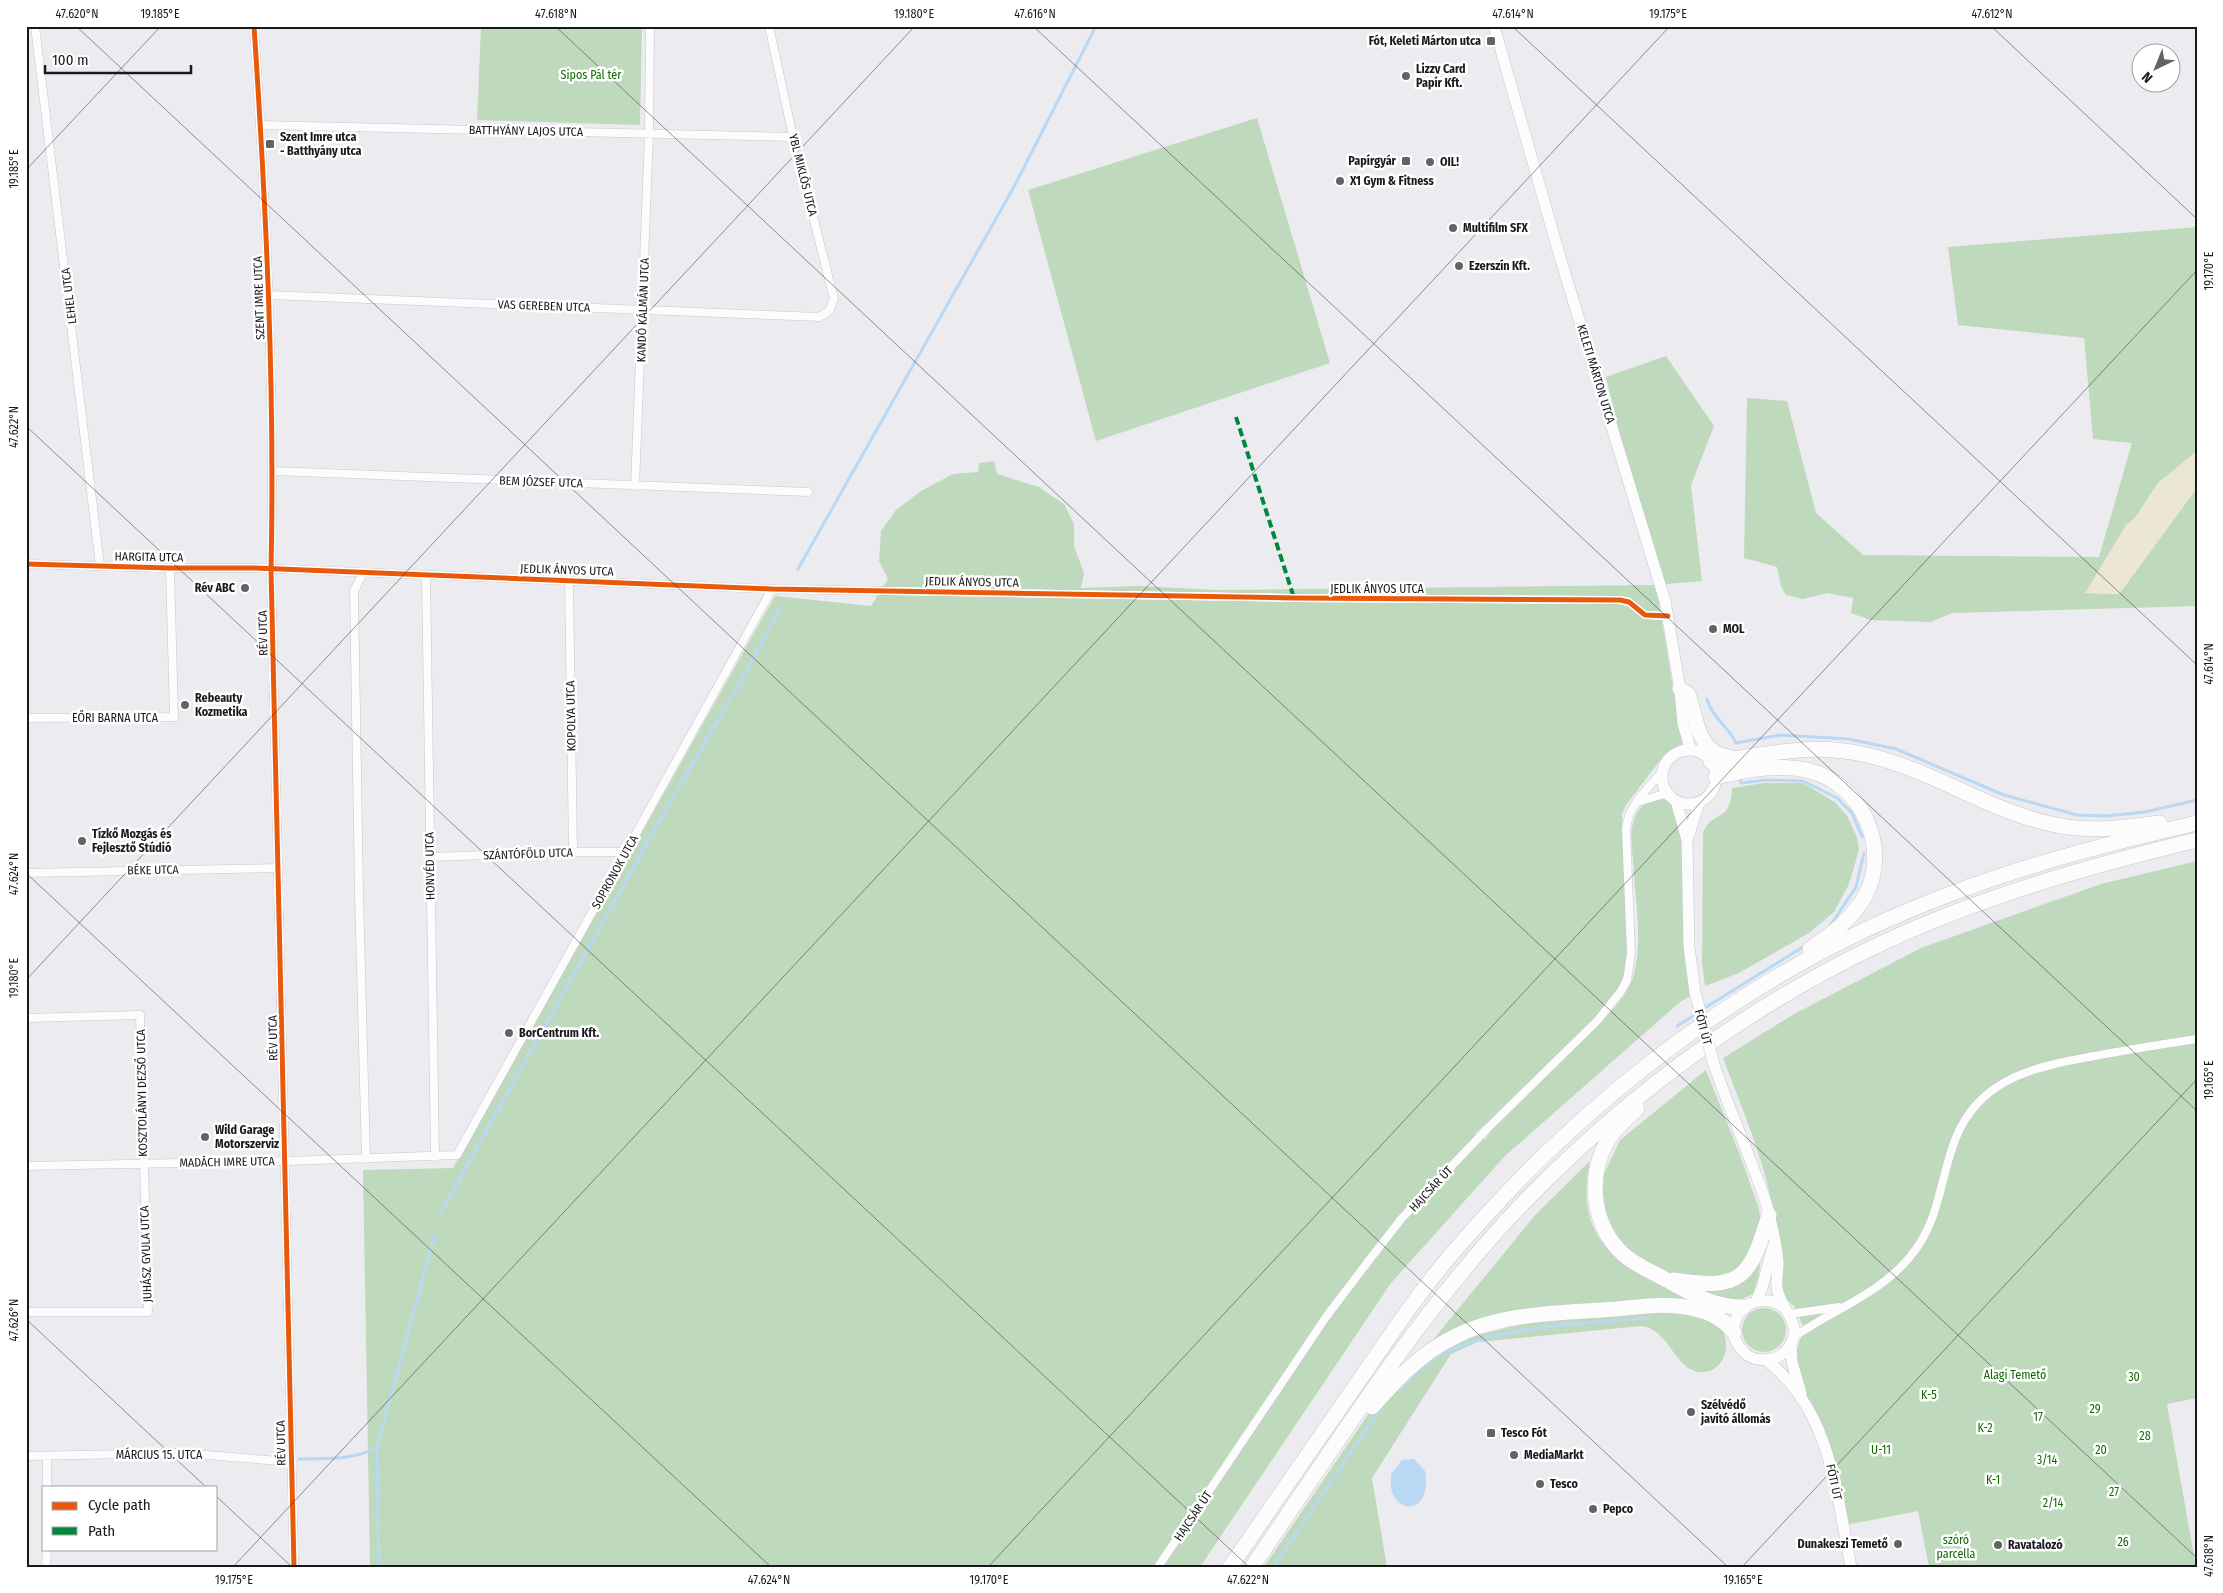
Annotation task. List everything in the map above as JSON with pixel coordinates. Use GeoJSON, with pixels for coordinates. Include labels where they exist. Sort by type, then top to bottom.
{"type":"FeatureCollection","features":[{"type":"Feature","properties":{"kind":"highway"},"geometry":{"type":"LineString","coordinates":[[1680,689],[1688,694],[1704,742],[1720,755],[1733,759]]}},
{"type":"Feature","properties":{"kind":"highway"},"geometry":{"type":"LineString","coordinates":[[1713,769],[1733,759],[1808,748],[1843,751],[1863,754],[1901,766],[1998,807],[2048,824],[2104,830],[2160,823],[2194,823]]}},
{"type":"Feature","properties":{"kind":"highway"},"geometry":{"type":"LineString","coordinates":[[1713,769],[1787,767],[1810,771],[1838,784],[1852,797],[1867,819],[1872,835],[1874,860],[1872,878],[1865,896],[1838,929],[1784,973]]}},
{"type":"Feature","properties":{"kind":"highway"},"geometry":{"type":"LineString","coordinates":[[1230,1567],[1408,1309],[1449,1257],[1523,1175],[1573,1126],[1648,1064],[1715,1014],[1784,973],[1868,929],[1951,893],[2034,865],[2194,823]]}},
{"type":"Feature","properties":{"kind":"highway"},"geometry":{"type":"LineString","coordinates":[[1252,1567],[1423,1321],[1508,1220],[1598,1130],[1667,1073],[1723,1033],[1761,1009],[1881,944],[1961,911],[2042,882],[2197,840]]}},
{"type":"Feature","properties":{"kind":"highway"},"geometry":{"type":"LineString","coordinates":[[1667,1073],[1651,1096],[1626,1119],[1606,1144],[1597,1171],[1595,1189],[1598,1214],[1615,1245],[1636,1264],[1673,1285],[1715,1304],[1750,1304]]}},
{"type":"Feature","properties":{"kind":"highway"},"geometry":{"type":"LineString","coordinates":[[1663,1278],[1710,1285],[1736,1277],[1745,1271],[1753,1260],[1768,1214]]}},
{"type":"Feature","properties":{"kind":"highway"},"geometry":{"type":"LineString","coordinates":[[1320,1467],[1400,1376],[1444,1342],[1477,1328],[1516,1318],[1542,1314],[1669,1305],[1707,1312],[1718,1317],[1734,1332]]}},
{"type":"Feature","properties":{"kind":"main road","name":"KELETI MÁRTON UTCA"},"geometry":{"type":"LineString","coordinates":[[1494,26],[1560,257],[1631,486],[1668,616],[1680,689],[1686,751]]}},
{"type":"Feature","properties":{"kind":"main road"},"geometry":{"type":"LineString","coordinates":[[1671,797],[1682,804],[1699,803],[1710,794],[1714,786],[1713,769],[1706,756],[1686,751],[1670,757],[1662,772],[1662,781],[1671,797],[1687,840]]}},
{"type":"Feature","properties":{"kind":"main road","name":"FÓTI ÚT"},"geometry":{"type":"LineString","coordinates":[[1699,803],[1687,840],[1689,947],[1695,992],[1714,1065],[1757,1178],[1768,1214],[1778,1264],[1778,1291],[1788,1311]]}},
{"type":"Feature","properties":{"kind":"main road"},"geometry":{"type":"LineString","coordinates":[[1774,1242],[1762,1288],[1736,1318],[1734,1332],[1738,1344],[1743,1351],[1757,1359],[1766,1360],[1781,1356],[1793,1340]]}},
{"type":"Feature","properties":{"kind":"main road"},"geometry":{"type":"LineString","coordinates":[[1750,1304],[1772,1300],[1788,1311],[1794,1324],[1792,1362],[1804,1402]]}},
{"type":"Feature","properties":{"kind":"main road"},"geometry":{"type":"LineString","coordinates":[[1766,1360],[1784,1374],[1804,1402]]}},
{"type":"Feature","properties":{"kind":"main road","name":"FÓTI ÚT"},"geometry":{"type":"LineString","coordinates":[[1804,1402],[1817,1425],[1831,1464],[1850,1567]]}},
{"type":"Feature","properties":{"kind":"street","name":"LEHEL UTCA"},"geometry":{"type":"LineString","coordinates":[[35,26],[100,566]]}},
{"type":"Feature","properties":{"kind":"street","name":"SZENT IMRE UTCA"},"geometry":{"type":"LineString","coordinates":[[254,26],[269,295],[273,471],[271,569]]}},
{"type":"Feature","properties":{"kind":"street"},"geometry":{"type":"LineString","coordinates":[[649,134],[650,26]]}},
{"type":"Feature","properties":{"kind":"street","name":"YBL MIKLÓS UTCA"},"geometry":{"type":"LineString","coordinates":[[769,26],[793,137],[834,300],[829,311],[819,316]]}},
{"type":"Feature","properties":{"kind":"street","name":"BATTHYÁNY LAJOS UTCA"},"geometry":{"type":"LineString","coordinates":[[260,126],[793,137]]}},
{"type":"Feature","properties":{"kind":"street","name":"KANDÓ KÁLMÁN UTCA"},"geometry":{"type":"LineString","coordinates":[[635,486],[649,134]]}},
{"type":"Feature","properties":{"kind":"street","name":"VAS GEREBEN UTCA"},"geometry":{"type":"LineString","coordinates":[[269,295],[643,311],[819,316]]}},
{"type":"Feature","properties":{"kind":"street","name":"BEM JÓZSEF UTCA"},"geometry":{"type":"LineString","coordinates":[[273,471],[808,492]]}},
{"type":"Feature","properties":{"kind":"street","name":"HARGITA UTCA"},"geometry":{"type":"LineString","coordinates":[[26,564],[271,569]]}},
{"type":"Feature","properties":{"kind":"street","name":"EŐRI BARNA UTCA"},"geometry":{"type":"LineString","coordinates":[[26,718],[174,718],[170,568]]}},
{"type":"Feature","properties":{"kind":"street","name":"JEDLIK ÁNYOS UTCA"},"geometry":{"type":"LineString","coordinates":[[271,569],[772,589],[1276,598],[1620,600],[1628,602],[1645,615],[1668,616]]}},
{"type":"Feature","properties":{"kind":"street","name":"RÉV UTCA"},"geometry":{"type":"LineString","coordinates":[[271,569],[294,1567]]}},
{"type":"Feature","properties":{"kind":"street"},"geometry":{"type":"LineString","coordinates":[[363,573],[354,591],[366,1159]]}},
{"type":"Feature","properties":{"kind":"street","name":"HONVÉD UTCA"},"geometry":{"type":"LineString","coordinates":[[426,576],[435,1157]]}},
{"type":"Feature","properties":{"kind":"street","name":"KOPOLYA UTCA"},"geometry":{"type":"LineString","coordinates":[[569,580],[573,852]]}},
{"type":"Feature","properties":{"kind":"street","name":"SOPRONOK UTCA"},"geometry":{"type":"LineString","coordinates":[[457,1155],[772,589]]}},
{"type":"Feature","properties":{"kind":"street","name":"HAJCSÁR ÚT"},"geometry":{"type":"LineString","coordinates":[[1158,1567],[1321,1325],[1370,1259],[1415,1204],[1487,1129],[1598,1020],[1621,991],[1626,980],[1631,953],[1627,818],[1636,803],[1662,772]]}},
{"type":"Feature","properties":{"kind":"street"},"geometry":{"type":"LineString","coordinates":[[1636,803],[1671,797]]}},
{"type":"Feature","properties":{"kind":"street","name":"SZÁNTÓFÖLD UTCA"},"geometry":{"type":"LineString","coordinates":[[429,857],[626,852]]}},
{"type":"Feature","properties":{"kind":"street","name":"BÉKE UTCA"},"geometry":{"type":"LineString","coordinates":[[26,873],[279,868]]}},
{"type":"Feature","properties":{"kind":"street","name":"KOSZTOLÁNYI DEZSŐ UTCA"},"geometry":{"type":"LineString","coordinates":[[26,1018],[140,1015],[143,1164]]}},
{"type":"Feature","properties":{"kind":"street"},"geometry":{"type":"LineString","coordinates":[[1793,1340],[1843,1306],[1883,1284],[1897,1272],[1920,1244],[1937,1208],[1955,1140],[1975,1107],[1994,1088],[2018,1074],[2050,1064],[2197,1039]]}},
{"type":"Feature","properties":{"kind":"street","name":"MADÁCH IMRE UTCA"},"geometry":{"type":"LineString","coordinates":[[26,1166],[366,1159],[457,1155]]}},
{"type":"Feature","properties":{"kind":"street","name":"JUHÁSZ GYULA UTCA"},"geometry":{"type":"LineString","coordinates":[[26,1312],[148,1312],[143,1164]]}},
{"type":"Feature","properties":{"kind":"street"},"geometry":{"type":"LineString","coordinates":[[1788,1311],[1843,1306]]}},
{"type":"Feature","properties":{"kind":"street","name":"MÁRCIUS 15. UTCA"},"geometry":{"type":"LineString","coordinates":[[26,1456],[182,1453],[292,1462]]}},
{"type":"Feature","properties":{"kind":"street"},"geometry":{"type":"LineString","coordinates":[[47,1456],[47,1486]]}},
{"type":"Feature","properties":{"kind":"street"},"geometry":{"type":"LineString","coordinates":[[46,1567],[47,1550]]}},
{"type":"Feature","properties":{"kind":"green space","name":"Sipos Pál tér"},"geometry":{"type":"Polygon","coordinates":[[[481,26],[642,26],[640,125],[477,120],[481,26]]]}},
{"type":"Feature","properties":{"kind":"green space"},"geometry":{"type":"Polygon","coordinates":[[[1257,118],[1330,363],[1096,441],[1028,190],[1257,118]]]}},
{"type":"Feature","properties":{"kind":"green space"},"geometry":{"type":"Polygon","coordinates":[[[2197,227],[2197,451],[2158,483],[2135,518],[2126,525],[2086,593],[2119,594],[2197,488],[2197,606],[1952,613],[1931,622],[1870,620],[1851,613],[1853,598],[1827,593],[1803,599],[1786,595],[1781,586],[1777,567],[1744,558],[1747,398],[1787,401],[1816,513],[1863,555],[2099,557],[2132,443],[2093,439],[2084,338],[1958,325],[1948,247],[2197,227]]]}},
{"type":"Feature","properties":{"kind":"green space"},"geometry":{"type":"Polygon","coordinates":[[[1666,356],[1714,426],[1691,485],[1702,581],[1656,585],[1606,377],[1666,356]]]}},
{"type":"Feature","properties":{"kind":"green space"},"geometry":{"type":"Polygon","coordinates":[[[994,461],[997,474],[1039,487],[1064,504],[1074,524],[1074,546],[1084,573],[1081,588],[1137,586],[1218,590],[1656,585],[1682,742],[1680,752],[1665,754],[1626,805],[1622,814],[1628,946],[1623,977],[1615,993],[1595,1017],[1475,1134],[1485,1140],[1490,1132],[1600,1023],[1629,987],[1637,960],[1638,946],[1638,918],[1631,833],[1635,817],[1640,808],[1644,804],[1658,799],[1669,800],[1676,814],[1680,830],[1684,870],[1684,945],[1690,996],[1680,1002],[1505,1156],[1391,1283],[1200,1567],[370,1567],[363,1170],[453,1168],[775,596],[871,606],[888,579],[879,561],[881,531],[896,510],[921,491],[953,474],[978,472],[979,463],[994,461]]]}},
{"type":"Feature","properties":{"kind":"green space"},"geometry":{"type":"Polygon","coordinates":[[[1764,783],[1803,783],[1835,802],[1847,816],[1857,837],[1859,850],[1849,884],[1834,912],[1809,933],[1739,973],[1705,986],[1702,962],[1703,834],[1711,821],[1725,812],[1731,800],[1732,788],[1764,783]]]}},
{"type":"Feature","properties":{"kind":"green space"},"geometry":{"type":"Polygon","coordinates":[[[2197,861],[2197,1398],[2167,1404],[2196,1567],[1929,1567],[1918,1511],[1846,1525],[1820,1422],[1806,1395],[1794,1357],[1804,1329],[1795,1307],[1780,1293],[1777,1237],[1768,1185],[1723,1058],[1796,1013],[1921,948],[2101,884],[2197,861]]]}},
{"type":"Feature","properties":{"kind":"green space"},"geometry":{"type":"Polygon","coordinates":[[[1706,1070],[1759,1209],[1763,1238],[1759,1274],[1753,1294],[1737,1301],[1723,1300],[1643,1263],[1613,1234],[1602,1203],[1604,1174],[1620,1140],[1706,1070]]]}},
{"type":"Feature","properties":{"kind":"green space"},"geometry":{"type":"Polygon","coordinates":[[[1590,1161],[1586,1192],[1590,1218],[1600,1238],[1614,1255],[1633,1270],[1705,1304],[1557,1308],[1428,1346],[1536,1214],[1590,1161]]]}},
{"type":"Feature","properties":{"kind":"green space"},"geometry":{"type":"Polygon","coordinates":[[[1768,1308],[1780,1314],[1785,1321],[1785,1339],[1780,1346],[1773,1351],[1760,1352],[1752,1349],[1745,1342],[1742,1326],[1745,1318],[1752,1311],[1768,1308]]]}},
{"type":"Feature","properties":{"kind":"green space"},"geometry":{"type":"Polygon","coordinates":[[[1651,1311],[1690,1313],[1712,1320],[1719,1325],[1724,1333],[1726,1351],[1723,1359],[1710,1371],[1700,1372],[1691,1370],[1659,1334],[1641,1326],[1478,1342],[1451,1354],[1372,1478],[1387,1567],[1264,1567],[1378,1400],[1429,1357],[1463,1339],[1510,1327],[1542,1321],[1651,1311]]]}},
{"type":"Feature","properties":{"kind":"sand"},"geometry":{"type":"Polygon","coordinates":[[[2197,451],[2194,483],[2197,483],[2197,488],[2119,594],[2085,593],[2126,525],[2135,518],[2158,483],[2197,451]]]}},
{"type":"Feature","properties":{"kind":"water"},"geometry":{"type":"Polygon","coordinates":[[[1414,1459],[1425,1471],[1426,1488],[1421,1500],[1413,1506],[1409,1506],[1400,1503],[1393,1494],[1391,1474],[1402,1460],[1414,1459]]]}},
{"type":"Feature","properties":{"kind":"waterway"},"geometry":{"type":"LineString","coordinates":[[798,569],[1015,185],[1096,26]]}},
{"type":"Feature","properties":{"kind":"waterway"},"geometry":{"type":"LineString","coordinates":[[439,1216],[781,607]]}},
{"type":"Feature","properties":{"kind":"waterway"},"geometry":{"type":"LineString","coordinates":[[1707,699],[1716,717],[1736,743],[1780,735],[1849,739],[1896,749],[2004,795],[2077,815],[2107,816],[2145,812],[2197,800]]}},
{"type":"Feature","properties":{"kind":"waterway"},"geometry":{"type":"LineString","coordinates":[[1740,779],[1741,783],[1767,780],[1803,781],[1837,798],[1852,813],[1862,837]]}},
{"type":"Feature","properties":{"kind":"waterway"},"geometry":{"type":"LineString","coordinates":[[1830,926],[1856,887],[1864,853]]}},
{"type":"Feature","properties":{"kind":"waterway"},"geometry":{"type":"LineString","coordinates":[[1703,1009],[1806,945]]}},
{"type":"Feature","properties":{"kind":"waterway"},"geometry":{"type":"LineString","coordinates":[[1677,1026],[1698,1013]]}},
{"type":"Feature","properties":{"kind":"waterway"},"geometry":{"type":"LineString","coordinates":[[379,1567],[377,1447],[434,1237]]}},
{"type":"Feature","properties":{"kind":"waterway"},"geometry":{"type":"LineString","coordinates":[[1399,1389],[1437,1357],[1483,1339],[1511,1332],[1569,1324],[1649,1318]]}},
{"type":"Feature","properties":{"kind":"waterway"},"geometry":{"type":"LineString","coordinates":[[1273,1567],[1384,1404]]}},
{"type":"Feature","properties":{"kind":"waterway"},"geometry":{"type":"LineString","coordinates":[[299,1459],[349,1457],[377,1447]]}},
{"type":"Feature","properties":{"kind":"marked path"},"geometry":{"type":"LineString","coordinates":[[1236,417],[1294,598]]}},
{"type":"Feature","properties":{"kind":"cycle path"},"geometry":{"type":"LineString","coordinates":[[254,26],[266,230],[271,365],[271,569],[294,1567]]}},
{"type":"Feature","properties":{"kind":"cycle path"},"geometry":{"type":"LineString","coordinates":[[26,564],[255,568],[772,589],[1294,598],[1620,600],[1629,602],[1645,615],[1668,616]]}},
{"type":"Feature","properties":{"kind":"place","name":"Fót, Keleti Márton utca"},"geometry":{"type":"Point","coordinates":[1491,41]}},
{"type":"Feature","properties":{"kind":"place","name":"Lizzy Card Papír Kft."},"geometry":{"type":"Point","coordinates":[1406,76]}},
{"type":"Feature","properties":{"kind":"place","name":"Szent Imre utca - Batthyány utca"},"geometry":{"type":"Point","coordinates":[270,144]}},
{"type":"Feature","properties":{"kind":"place","name":"Papírgyár"},"geometry":{"type":"Point","coordinates":[1406,161]}},
{"type":"Feature","properties":{"kind":"place","name":"OIL!"},"geometry":{"type":"Point","coordinates":[1430,162]}},
{"type":"Feature","properties":{"kind":"place","name":"X1 Gym & Fitness"},"geometry":{"type":"Point","coordinates":[1340,181]}},
{"type":"Feature","properties":{"kind":"place","name":"Multifilm SFX"},"geometry":{"type":"Point","coordinates":[1453,228]}},
{"type":"Feature","properties":{"kind":"place","name":"Ezerszín Kft."},"geometry":{"type":"Point","coordinates":[1459,266]}},
{"type":"Feature","properties":{"kind":"place","name":"Rév ABC"},"geometry":{"type":"Point","coordinates":[245,588]}},
{"type":"Feature","properties":{"kind":"place","name":"MOL"},"geometry":{"type":"Point","coordinates":[1713,629]}},
{"type":"Feature","properties":{"kind":"place","name":"Rebeauty Kozmetika"},"geometry":{"type":"Point","coordinates":[185,705]}},
{"type":"Feature","properties":{"kind":"place","name":"Tízkő Mozgás és Fejlesztő Stúdió"},"geometry":{"type":"Point","coordinates":[82,841]}},
{"type":"Feature","properties":{"kind":"place","name":"BorCentrum Kft."},"geometry":{"type":"Point","coordinates":[509,1033]}},
{"type":"Feature","properties":{"kind":"place","name":"Wild Garage Motorszerviz"},"geometry":{"type":"Point","coordinates":[205,1137]}},
{"type":"Feature","properties":{"kind":"place","name":"Szélvédő javító állomás"},"geometry":{"type":"Point","coordinates":[1691,1412]}},
{"type":"Feature","properties":{"kind":"place","name":"Tesco Fót"},"geometry":{"type":"Point","coordinates":[1491,1433]}},
{"type":"Feature","properties":{"kind":"place","name":"MediaMarkt"},"geometry":{"type":"Point","coordinates":[1514,1455]}},
{"type":"Feature","properties":{"kind":"place","name":"Tesco"},"geometry":{"type":"Point","coordinates":[1540,1484]}},
{"type":"Feature","properties":{"kind":"place","name":"Pepco"},"geometry":{"type":"Point","coordinates":[1593,1509]}},
{"type":"Feature","properties":{"kind":"place","name":"Dunakeszi Temető"},"geometry":{"type":"Point","coordinates":[1898,1544]}},
{"type":"Feature","properties":{"kind":"place","name":"Ravatalozó"},"geometry":{"type":"Point","coordinates":[1998,1545]}},
{"type":"Feature","properties":{"kind":"park label","name":"Alagi Temető"},"geometry":{"type":"Point","coordinates":[2015,1375]}},
{"type":"Feature","properties":{"kind":"park label","name":"30"},"geometry":{"type":"Point","coordinates":[2134,1377]}},
{"type":"Feature","properties":{"kind":"park label","name":"K-5"},"geometry":{"type":"Point","coordinates":[1929,1395]}},
{"type":"Feature","properties":{"kind":"park label","name":"29"},"geometry":{"type":"Point","coordinates":[2095,1409]}},
{"type":"Feature","properties":{"kind":"park label","name":"17"},"geometry":{"type":"Point","coordinates":[2038,1417]}},
{"type":"Feature","properties":{"kind":"park label","name":"K-2"},"geometry":{"type":"Point","coordinates":[1985,1428]}},
{"type":"Feature","properties":{"kind":"park label","name":"28"},"geometry":{"type":"Point","coordinates":[2145,1436]}},
{"type":"Feature","properties":{"kind":"park label","name":"U-11"},"geometry":{"type":"Point","coordinates":[1881,1450]}},
{"type":"Feature","properties":{"kind":"park label","name":"20"},"geometry":{"type":"Point","coordinates":[2101,1450]}},
{"type":"Feature","properties":{"kind":"park label","name":"3/14"},"geometry":{"type":"Point","coordinates":[2047,1460]}},
{"type":"Feature","properties":{"kind":"park label","name":"K-1"},"geometry":{"type":"Point","coordinates":[1993,1480]}},
{"type":"Feature","properties":{"kind":"park label","name":"27"},"geometry":{"type":"Point","coordinates":[2114,1492]}},
{"type":"Feature","properties":{"kind":"park label","name":"2/14"},"geometry":{"type":"Point","coordinates":[2053,1503]}},
{"type":"Feature","properties":{"kind":"park label","name":"26"},"geometry":{"type":"Point","coordinates":[2123,1542]}},
{"type":"Feature","properties":{"kind":"park label","name":"szóró parcella"},"geometry":{"type":"Point","coordinates":[1956,1547]}}]}
